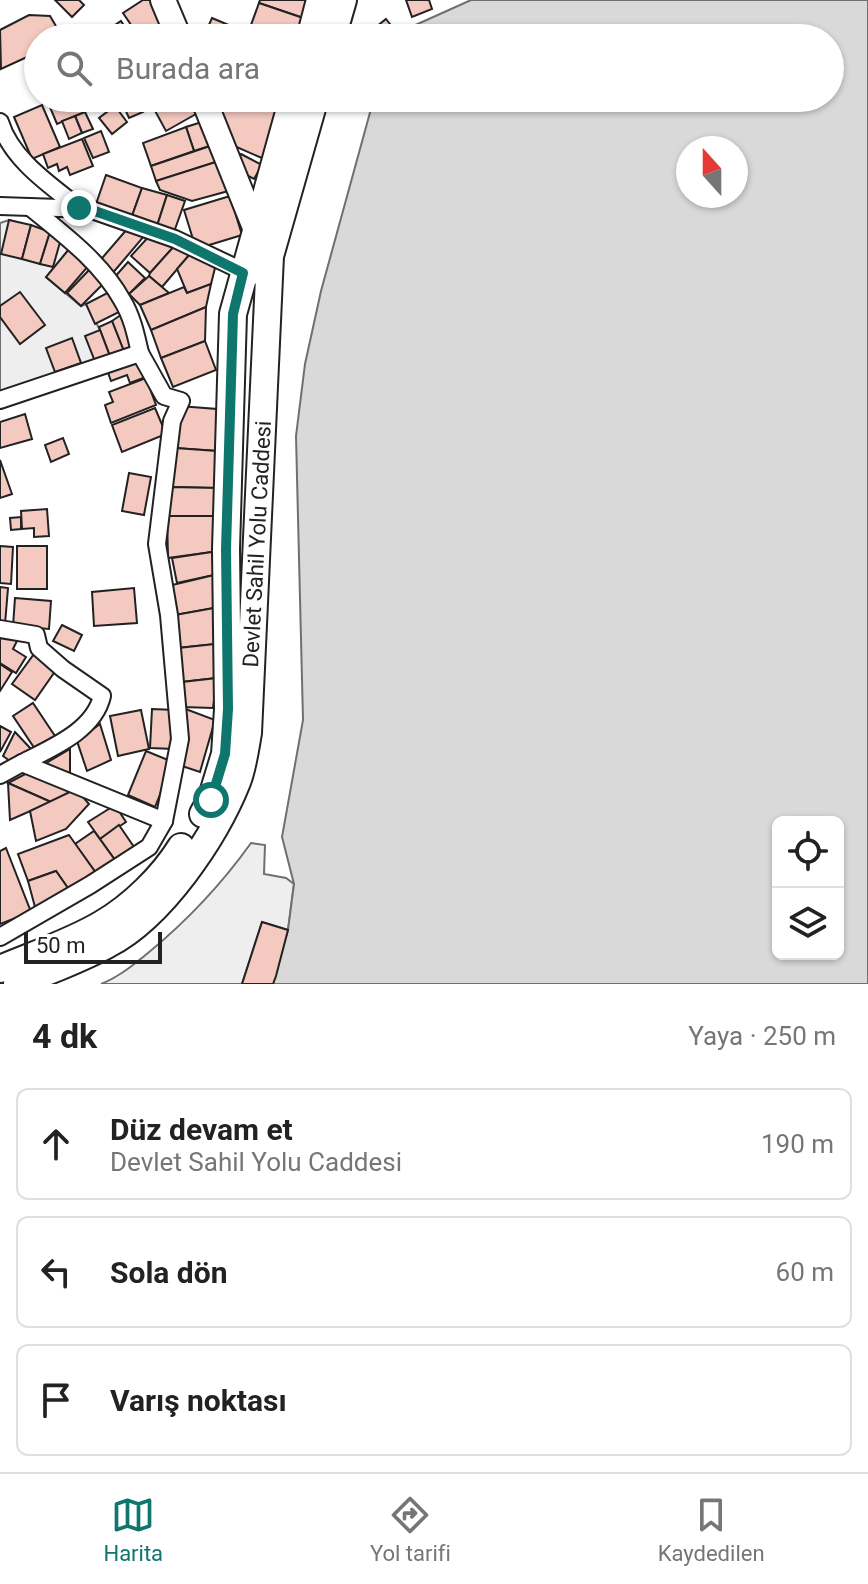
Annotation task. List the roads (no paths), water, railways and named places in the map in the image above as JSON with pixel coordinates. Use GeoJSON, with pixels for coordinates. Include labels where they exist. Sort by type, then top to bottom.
{"type":"FeatureCollection","features":[{"type":"Feature","properties":{"kind":"main road"},"geometry":{"type":"LineString","coordinates":[[314,24],[320,0]]}},
{"type":"Feature","properties":{"kind":"main road"},"geometry":{"type":"LineString","coordinates":[[336,24],[343,0]]}},
{"type":"Feature","properties":{"kind":"main road","name":"Devlet Sahil Yolu Caddesi"},"geometry":{"type":"LineString","coordinates":[[0,969],[102,924],[139,896],[173,860],[211,800],[225,754],[228,709],[226,549],[233,314],[289,112]]}},
{"type":"Feature","properties":{"kind":"main road","name":"Devlet Sahil Yolu Caddesi"},"geometry":{"type":"LineString","coordinates":[[17,984],[110,943],[154,909],[188,868],[216,825],[238,780],[248,733],[270,269],[311,112]]}},
{"type":"Feature","properties":{"kind":"street"},"geometry":{"type":"LineString","coordinates":[[163,0],[173,24]]}},
{"type":"Feature","properties":{"kind":"street"},"geometry":{"type":"LineString","coordinates":[[0,206],[89,209],[175,239],[243,273],[270,269],[208,112]]}},
{"type":"Feature","properties":{"kind":"street"},"geometry":{"type":"LineString","coordinates":[[0,122],[4,136],[37,174],[79,208]]}},
{"type":"Feature","properties":{"kind":"street"},"geometry":{"type":"LineString","coordinates":[[0,937],[149,847],[164,821],[180,739],[169,615],[157,544],[172,421],[181,401],[164,396],[140,353],[133,326],[115,290],[79,249],[30,207]]}},
{"type":"Feature","properties":{"kind":"street"},"geometry":{"type":"LineString","coordinates":[[0,400],[140,353]]}},
{"type":"Feature","properties":{"kind":"street"},"geometry":{"type":"LineString","coordinates":[[0,629],[36,635],[39,648],[102,696],[98,710],[66,740],[8,767]]}},
{"type":"Feature","properties":{"kind":"street"},"geometry":{"type":"LineString","coordinates":[[8,767],[164,821]]}}]}
